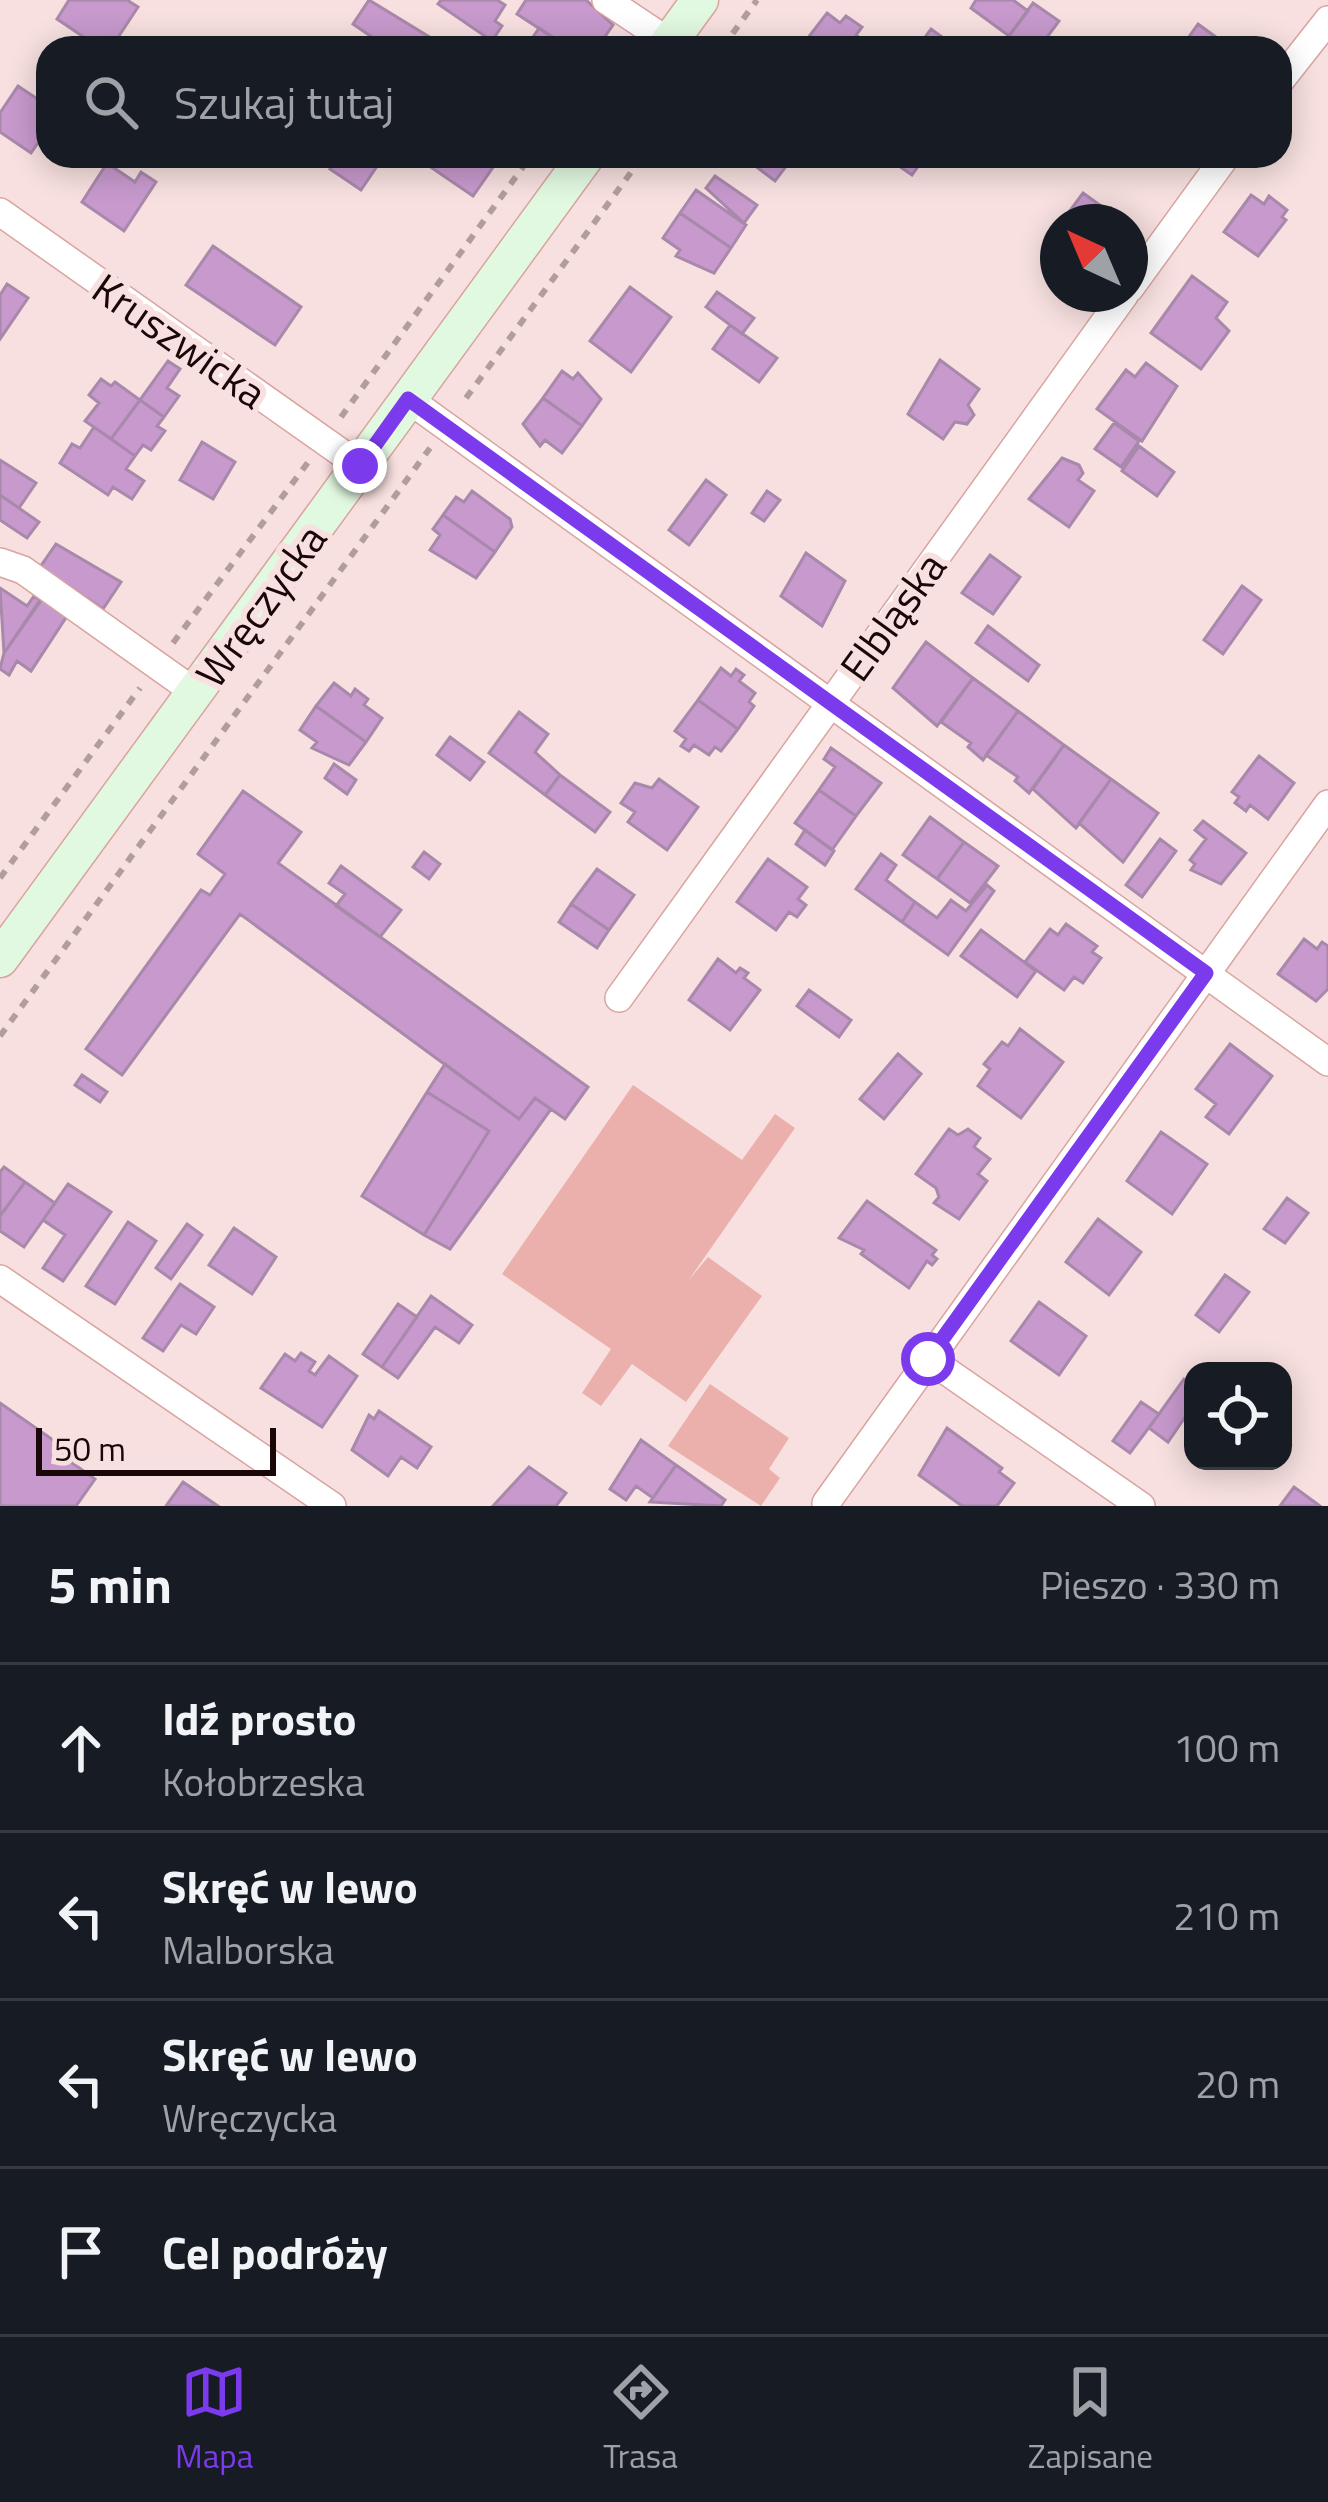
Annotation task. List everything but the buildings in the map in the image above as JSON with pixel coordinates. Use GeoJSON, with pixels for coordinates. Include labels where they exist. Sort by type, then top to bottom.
{"type":"FeatureCollection","features":[{"type":"Feature","properties":{"kind":"main road"},"geometry":{"type":"LineString","coordinates":[[674,36],[700,0]]}},
{"type":"Feature","properties":{"kind":"main road","name":"Wręczycka"},"geometry":{"type":"LineString","coordinates":[[5,949],[577,168]]}},
{"type":"Feature","properties":{"kind":"street"},"geometry":{"type":"LineString","coordinates":[[606,0],[655,36]]}},
{"type":"Feature","properties":{"kind":"street"},"geometry":{"type":"LineString","coordinates":[[1292,66],[1328,20]]}},
{"type":"Feature","properties":{"kind":"street","name":"Elbląska"},"geometry":{"type":"LineString","coordinates":[[1148,263],[1217,168]]}},
{"type":"Feature","properties":{"kind":"street","name":"Kruszwicka"},"geometry":{"type":"LineString","coordinates":[[0,212],[360,466]]}},
{"type":"Feature","properties":{"kind":"street","name":"Elbląska"},"geometry":{"type":"LineString","coordinates":[[619,998],[1113,312]]}},
{"type":"Feature","properties":{"kind":"street"},"geometry":{"type":"LineString","coordinates":[[408,399],[1328,1062]]}},
{"type":"Feature","properties":{"kind":"street"},"geometry":{"type":"LineString","coordinates":[[0,562],[23,570],[196,693]]}},
{"type":"Feature","properties":{"kind":"street"},"geometry":{"type":"LineString","coordinates":[[826,1503],[1328,804]]}},
{"type":"Feature","properties":{"kind":"street"},"geometry":{"type":"LineString","coordinates":[[0,1280],[332,1506]]}},
{"type":"Feature","properties":{"kind":"street"},"geometry":{"type":"LineString","coordinates":[[928,1359],[1141,1506]]}},
{"type":"Feature","properties":{"kind":"path"},"geometry":{"type":"LineString","coordinates":[[731,36],[757,0]]}},
{"type":"Feature","properties":{"kind":"path"},"geometry":{"type":"LineString","coordinates":[[337,422],[523,168]]}},
{"type":"Feature","properties":{"kind":"path"},"geometry":{"type":"LineString","coordinates":[[466,398],[634,168]]}},
{"type":"Feature","properties":{"kind":"path"},"geometry":{"type":"LineString","coordinates":[[0,1036],[433,443]]}},
{"type":"Feature","properties":{"kind":"path"},"geometry":{"type":"LineString","coordinates":[[164,656],[312,457]]}},
{"type":"Feature","properties":{"kind":"path"},"geometry":{"type":"LineString","coordinates":[[0,878],[152,672]]}},
{"type":"Feature","properties":{"kind":"shaded area"},"geometry":{"type":"Polygon","coordinates":[[[633,1085],[742,1160],[775,1114],[795,1128],[688,1281],[708,1257],[762,1296],[686,1402],[632,1364],[601,1406],[582,1393],[611,1349],[502,1274],[633,1085]]]}},
{"type":"Feature","properties":{"kind":"shaded area"},"geometry":{"type":"Polygon","coordinates":[[[710,1384],[789,1438],[769,1469],[780,1478],[761,1506],[668,1446],[710,1384]]]}},
{"type":"Feature","properties":{"kind":"route"},"geometry":{"type":"LineString","coordinates":[[360,466],[408,399],[1206,973],[928,1359]]}}]}
